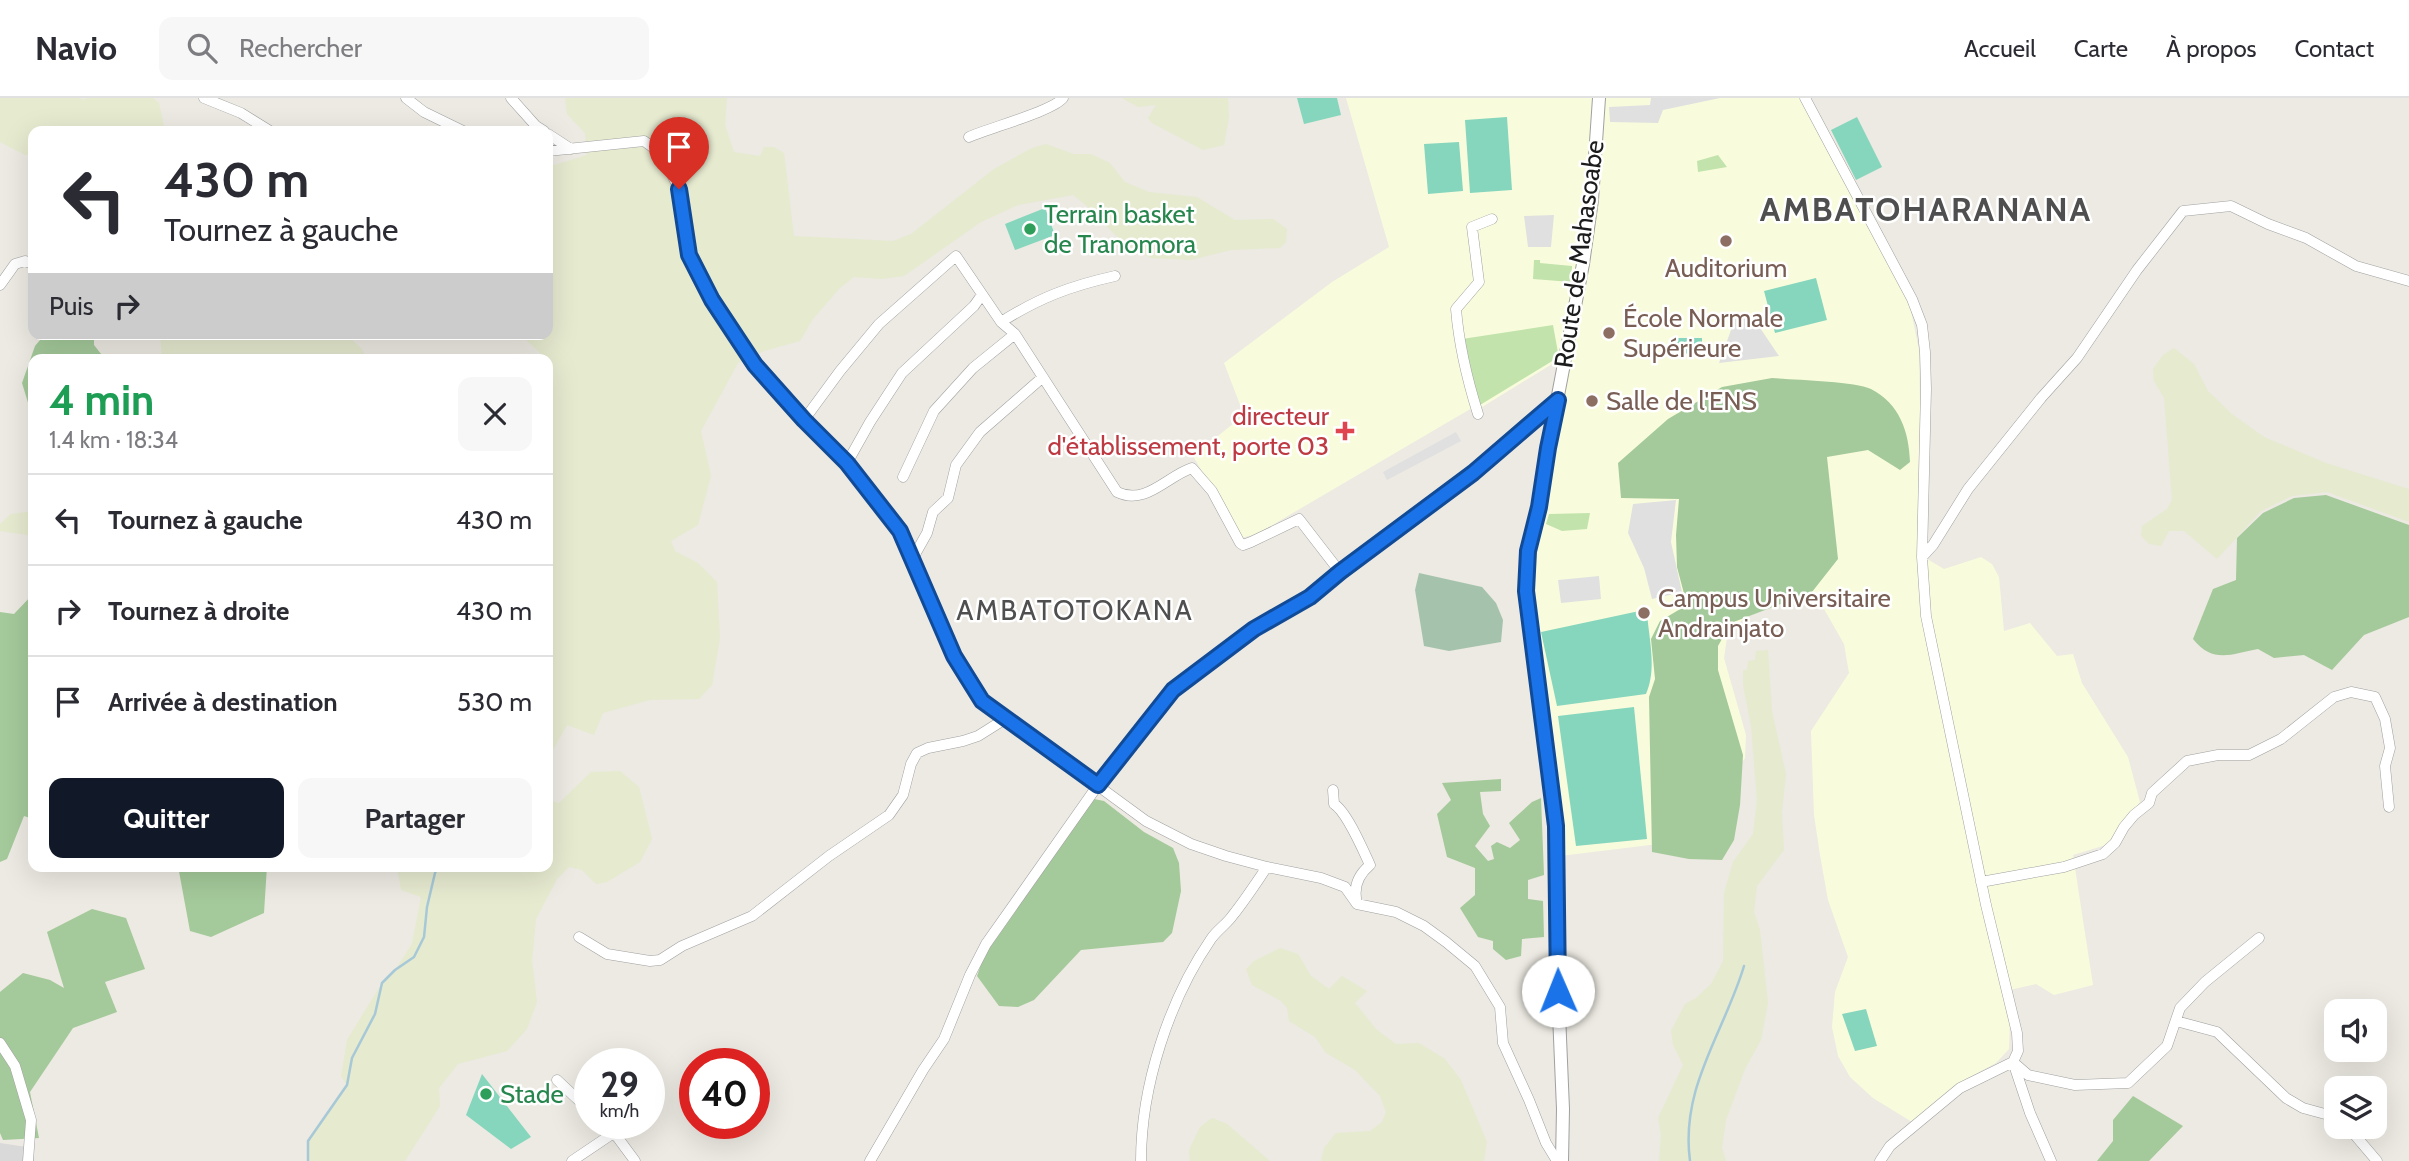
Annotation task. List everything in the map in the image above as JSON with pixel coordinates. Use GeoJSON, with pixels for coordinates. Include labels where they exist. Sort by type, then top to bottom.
{"type":"FeatureCollection","features":[{"type":"Feature","properties":{"kind":"street"},"geometry":{"type":"LineString","coordinates":[[204,98],[241,113],[262,126]]}},
{"type":"Feature","properties":{"kind":"street"},"geometry":{"type":"LineString","coordinates":[[405,98],[424,112],[453,126]]}},
{"type":"Feature","properties":{"kind":"street"},"geometry":{"type":"LineString","coordinates":[[511,98],[536,126]]}},
{"type":"Feature","properties":{"kind":"street"},"geometry":{"type":"LineString","coordinates":[[969,137],[1059,104],[1063,98]]}},
{"type":"Feature","properties":{"kind":"street","name":"Route de Mahasoabe"},"geometry":{"type":"LineString","coordinates":[[1560,1161],[1563,1109],[1556,826],[1526,591],[1528,551],[1539,507],[1583,264],[1592,200],[1600,98]]}},
{"type":"Feature","properties":{"kind":"street"},"geometry":{"type":"LineString","coordinates":[[1805,98],[1912,299],[1922,326],[1926,389],[1922,557],[1926,616],[1981,881],[2017,1033],[2018,1051],[2012,1062],[1960,1088],[1890,1146],[1880,1161]]}},
{"type":"Feature","properties":{"kind":"street"},"geometry":{"type":"LineString","coordinates":[[553,137],[572,149]]}},
{"type":"Feature","properties":{"kind":"street"},"geometry":{"type":"LineString","coordinates":[[553,151],[644,141],[662,154],[679,189],[689,255],[712,300],[755,365],[847,463],[900,531],[964,674],[982,701],[1146,821],[1191,844],[1267,867],[1321,878],[1345,887],[1357,904],[1396,912],[1424,926],[1475,966],[1500,1007],[1503,1043],[1546,1143],[1560,1161]]}},
{"type":"Feature","properties":{"kind":"street"},"geometry":{"type":"LineString","coordinates":[[1922,557],[1933,545],[1968,489],[2077,358],[2137,270],[2183,211],[2231,206],[2306,238],[2356,266],[2409,281]]}},
{"type":"Feature","properties":{"kind":"street"},"geometry":{"type":"LineString","coordinates":[[1478,414],[1466,379],[1456,309],[1479,282],[1472,227],[1492,219]]}},
{"type":"Feature","properties":{"kind":"street"},"geometry":{"type":"LineString","coordinates":[[804,420],[879,324],[956,256],[1000,322],[1015,334],[1118,492],[1126,496],[1141,496],[1179,472],[1192,468],[1212,491],[1240,543],[1243,545],[1251,542],[1299,519],[1340,572]]}},
{"type":"Feature","properties":{"kind":"street"},"geometry":{"type":"LineString","coordinates":[[0,285],[15,264],[28,262]]}},
{"type":"Feature","properties":{"kind":"street"},"geometry":{"type":"LineString","coordinates":[[1000,322],[1050,294],[1115,276]]}},
{"type":"Feature","properties":{"kind":"street"},"geometry":{"type":"LineString","coordinates":[[847,463],[902,373],[974,306],[981,296]]}},
{"type":"Feature","properties":{"kind":"street"},"geometry":{"type":"LineString","coordinates":[[903,477],[934,411],[974,368],[1015,334]]}},
{"type":"Feature","properties":{"kind":"street"},"geometry":{"type":"LineString","coordinates":[[913,558],[928,533],[933,512],[948,498],[956,465],[980,432],[1043,377]]}},
{"type":"Feature","properties":{"kind":"street"},"geometry":{"type":"LineString","coordinates":[[870,1161],[944,1038],[986,944],[1098,785],[1173,690],[1254,629],[1310,597],[1473,473],[1558,400]]}},
{"type":"Feature","properties":{"kind":"street"},"geometry":{"type":"LineString","coordinates":[[1981,881],[2064,867],[2103,854],[2115,843],[2134,815],[2149,803],[2152,793],[2187,761],[2218,755],[2249,755],[2281,739],[2334,697],[2351,692],[2375,698],[2385,719],[2390,747],[2385,766],[2389,807]]}},
{"type":"Feature","properties":{"kind":"street"},"geometry":{"type":"LineString","coordinates":[[579,937],[607,954],[650,961],[660,960],[681,946],[752,916],[829,856],[889,815],[904,795],[911,764],[917,753],[978,736],[1004,719]]}},
{"type":"Feature","properties":{"kind":"street"},"geometry":{"type":"LineString","coordinates":[[1333,790],[1334,804],[1340,807],[1370,865],[1363,871],[1357,883],[1354,893],[1357,904]]}},
{"type":"Feature","properties":{"kind":"street"},"geometry":{"type":"LineString","coordinates":[[1141,1161],[1148,1096],[1167,1023],[1181,987],[1212,936],[1232,917],[1267,867]]}},
{"type":"Feature","properties":{"kind":"street"},"geometry":{"type":"LineString","coordinates":[[2012,1062],[2028,1075],[2075,1085],[2128,1083],[2167,1046],[2180,1008],[2205,982],[2259,939]]}},
{"type":"Feature","properties":{"kind":"street"},"geometry":{"type":"LineString","coordinates":[[2176,1021],[2217,1032],[2286,1098],[2302,1108],[2324,1114]]}},
{"type":"Feature","properties":{"kind":"street"},"geometry":{"type":"LineString","coordinates":[[0,1043],[15,1066],[31,1120],[28,1161]]}},
{"type":"Feature","properties":{"kind":"street"},"geometry":{"type":"LineString","coordinates":[[2012,1062],[2051,1161]]}},
{"type":"Feature","properties":{"kind":"street"},"geometry":{"type":"LineString","coordinates":[[556,1080],[574,1096]]}},
{"type":"Feature","properties":{"kind":"street"},"geometry":{"type":"LineString","coordinates":[[572,1161],[605,1139]]}},
{"type":"Feature","properties":{"kind":"street"},"geometry":{"type":"LineString","coordinates":[[619,1139],[635,1161]]}},
{"type":"Feature","properties":{"kind":"street"},"geometry":{"type":"LineString","coordinates":[[2358,1139],[2377,1161]]}},
{"type":"Feature","properties":{"kind":"shaded area"},"geometry":{"type":"Polygon","coordinates":[[[0,98],[153,98],[159,103],[164,126],[28,126],[28,155],[25,155],[0,142],[0,98]]]}},
{"type":"Feature","properties":{"kind":"shaded area"},"geometry":{"type":"Polygon","coordinates":[[[565,98],[727,98],[725,125],[734,152],[760,156],[764,147],[774,147],[784,153],[794,236],[893,241],[911,234],[994,169],[1032,148],[1046,144],[1074,154],[1091,154],[1110,163],[1125,182],[1149,192],[1197,197],[1235,220],[1273,219],[1287,229],[1286,242],[1280,248],[1231,250],[1191,260],[1151,258],[1123,243],[1073,195],[1018,205],[981,222],[904,276],[882,279],[854,277],[840,288],[813,319],[800,341],[764,351],[738,363],[701,431],[711,476],[698,525],[671,541],[675,551],[698,563],[717,582],[720,638],[712,685],[699,699],[650,700],[603,713],[594,735],[567,725],[553,750],[553,354],[540,354],[526,340],[553,340],[553,165],[587,155],[585,133],[567,114],[565,98]]]}},
{"type":"Feature","properties":{"kind":"shaded area"},"geometry":{"type":"Polygon","coordinates":[[[1122,98],[1228,98],[1229,117],[1224,145],[1203,150],[1152,123],[1148,118],[1156,105],[1138,107],[1122,98]]]}},
{"type":"Feature","properties":{"kind":"shaded area","name":"Campus Universitaire Andrainjato"},"geometry":{"type":"Polygon","coordinates":[[[1346,98],[1800,98],[1909,301],[1919,350],[1917,553],[1944,569],[1981,557],[1992,564],[1999,577],[2004,631],[2030,623],[2057,656],[2073,654],[2082,683],[2128,757],[2140,802],[2106,845],[2073,855],[2093,985],[2054,995],[2036,984],[2005,991],[2010,1019],[2009,1049],[1996,1063],[1957,1084],[1912,1122],[1873,1098],[1850,1077],[1838,1056],[1832,1027],[1835,992],[1848,957],[1828,900],[1820,855],[1814,815],[1811,731],[1849,673],[1844,644],[1824,609],[1804,598],[1774,604],[1747,617],[1728,631],[1724,658],[1746,735],[1745,758],[1691,840],[1560,856],[1561,804],[1553,731],[1528,588],[1562,358],[1474,412],[1472,408],[1257,534],[1241,538],[1193,456],[1244,415],[1224,363],[1332,282],[1389,247],[1346,98]]]}},
{"type":"Feature","properties":{"kind":"shaded area"},"geometry":{"type":"Polygon","coordinates":[[[1651,98],[1720,98],[1663,110],[1658,123],[1610,122],[1609,107],[1650,105],[1651,98]]]}},
{"type":"Feature","properties":{"kind":"shaded area"},"geometry":{"type":"Polygon","coordinates":[[[1554,215],[1551,247],[1528,247],[1524,216],[1554,215]]]}},
{"type":"Feature","properties":{"kind":"shaded area"},"geometry":{"type":"Polygon","coordinates":[[[1752,316],[1779,356],[1719,363],[1735,319],[1752,316]]]}},
{"type":"Feature","properties":{"kind":"shaded area"},"geometry":{"type":"Polygon","coordinates":[[[160,340],[352,340],[364,354],[162,354],[160,340]]]}},
{"type":"Feature","properties":{"kind":"shaded area"},"geometry":{"type":"Polygon","coordinates":[[[2174,348],[2194,364],[2208,391],[2232,414],[2264,437],[2326,463],[2409,489],[2409,522],[2327,492],[2292,496],[2261,511],[2217,559],[2184,531],[2169,531],[2161,546],[2149,544],[2141,536],[2142,526],[2167,509],[2172,500],[2164,398],[2154,381],[2153,369],[2163,355],[2174,348]]]}},
{"type":"Feature","properties":{"kind":"shaded area"},"geometry":{"type":"Polygon","coordinates":[[[1456,432],[1461,441],[1387,480],[1383,472],[1456,432]]]}},
{"type":"Feature","properties":{"kind":"shaded area"},"geometry":{"type":"Polygon","coordinates":[[[1676,500],[1671,542],[1682,592],[1652,599],[1644,568],[1628,533],[1633,504],[1676,500]]]}},
{"type":"Feature","properties":{"kind":"shaded area"},"geometry":{"type":"Polygon","coordinates":[[[28,512],[28,535],[0,531],[0,524],[11,514],[28,512]]]}},
{"type":"Feature","properties":{"kind":"shaded area"},"geometry":{"type":"Polygon","coordinates":[[[1419,573],[1482,587],[1496,603],[1503,620],[1501,642],[1449,651],[1424,646],[1415,590],[1419,573]]]}},
{"type":"Feature","properties":{"kind":"shaded area"},"geometry":{"type":"Polygon","coordinates":[[[1599,576],[1601,599],[1561,603],[1558,580],[1599,576]]]}},
{"type":"Feature","properties":{"kind":"shaded area"},"geometry":{"type":"Polygon","coordinates":[[[1768,650],[1772,711],[1786,774],[1782,812],[1784,850],[1757,886],[1754,912],[1760,930],[1768,1003],[1761,1040],[1745,1069],[1726,1120],[1722,1148],[1726,1161],[1659,1161],[1661,1135],[1658,1118],[1683,1065],[1673,1045],[1671,1031],[1685,1004],[1711,984],[1723,961],[1724,893],[1733,862],[1753,834],[1757,800],[1743,670],[1747,670],[1748,661],[1755,660],[1756,651],[1768,650]]]}},
{"type":"Feature","properties":{"kind":"shaded area"},"geometry":{"type":"Polygon","coordinates":[[[620,771],[639,787],[652,839],[640,862],[607,882],[596,884],[582,870],[569,867],[557,879],[536,919],[532,960],[537,1002],[527,1029],[507,1051],[458,1064],[439,1088],[440,1106],[405,1161],[308,1161],[308,1141],[347,1085],[341,1076],[347,1040],[382,983],[395,970],[412,944],[421,897],[401,890],[398,872],[553,872],[553,801],[559,803],[591,772],[620,771]]]}},
{"type":"Feature","properties":{"kind":"shaded area"},"geometry":{"type":"Polygon","coordinates":[[[1280,948],[1298,954],[1311,976],[1329,989],[1342,976],[1367,991],[1355,1003],[1377,1030],[1396,1044],[1419,1043],[1445,1059],[1461,1080],[1487,1142],[1484,1161],[1321,1161],[1324,1148],[1336,1133],[1370,1131],[1382,1122],[1386,1112],[1380,1096],[1355,1070],[1326,1053],[1315,1037],[1289,1021],[1287,1008],[1281,1001],[1252,985],[1246,969],[1254,961],[1280,948]]]}},
{"type":"Feature","properties":{"kind":"shaded area"},"geometry":{"type":"Polygon","coordinates":[[[1212,1118],[1227,1124],[1270,1161],[1190,1161],[1189,1150],[1200,1127],[1212,1118]]]}},
{"type":"Feature","properties":{"kind":"shaded area"},"geometry":{"type":"Polygon","coordinates":[[[0,1143],[33,1148],[34,1161],[0,1161],[0,1143]]]}},
{"type":"Feature","properties":{"kind":"green space"},"geometry":{"type":"Polygon","coordinates":[[[1297,98],[1337,98],[1341,115],[1304,124],[1297,98]]]}},
{"type":"Feature","properties":{"kind":"green space"},"geometry":{"type":"Polygon","coordinates":[[[1507,117],[1512,190],[1470,193],[1465,120],[1507,117]]]}},
{"type":"Feature","properties":{"kind":"green space"},"geometry":{"type":"Polygon","coordinates":[[[1857,117],[1882,167],[1856,180],[1831,130],[1857,117]]]}},
{"type":"Feature","properties":{"kind":"green space"},"geometry":{"type":"Polygon","coordinates":[[[1459,142],[1463,191],[1428,194],[1424,144],[1459,142]]]}},
{"type":"Feature","properties":{"kind":"green space"},"geometry":{"type":"Polygon","coordinates":[[[1718,155],[1727,167],[1698,172],[1697,161],[1718,155]]]}},
{"type":"Feature","properties":{"kind":"green space","name":"Terrain basket de Tranomora"},"geometry":{"type":"Polygon","coordinates":[[[1045,208],[1055,235],[1015,250],[1005,224],[1045,208]]]}},
{"type":"Feature","properties":{"kind":"green space"},"geometry":{"type":"Polygon","coordinates":[[[1534,260],[1572,266],[1571,282],[1533,279],[1534,260]]]}},
{"type":"Feature","properties":{"kind":"green space"},"geometry":{"type":"Polygon","coordinates":[[[1816,278],[1827,320],[1775,333],[1764,291],[1816,278]]]}},
{"type":"Feature","properties":{"kind":"green space"},"geometry":{"type":"Polygon","coordinates":[[[1553,325],[1559,358],[1557,355],[1554,360],[1480,405],[1462,339],[1553,325]]]}},
{"type":"Feature","properties":{"kind":"green space"},"geometry":{"type":"Polygon","coordinates":[[[1670,338],[1702,338],[1702,354],[1670,353],[1670,338]]]}},
{"type":"Feature","properties":{"kind":"green space"},"geometry":{"type":"Polygon","coordinates":[[[40,340],[94,340],[94,345],[101,354],[32,354],[40,340]]]}},
{"type":"Feature","properties":{"kind":"green space"},"geometry":{"type":"Polygon","coordinates":[[[28,366],[28,403],[22,383],[28,366]]]}},
{"type":"Feature","properties":{"kind":"green space"},"geometry":{"type":"Polygon","coordinates":[[[1772,378],[1863,386],[1881,395],[1901,420],[1908,440],[1910,462],[1900,470],[1868,450],[1827,457],[1838,559],[1812,592],[1731,623],[1718,646],[1718,670],[1743,755],[1740,805],[1734,840],[1722,860],[1689,859],[1652,852],[1649,697],[1655,679],[1651,639],[1660,621],[1687,605],[1677,567],[1679,499],[1621,498],[1618,463],[1668,419],[1722,387],[1772,378]]]}},
{"type":"Feature","properties":{"kind":"green space"},"geometry":{"type":"Polygon","coordinates":[[[2326,495],[2409,525],[2409,617],[2364,635],[2332,670],[2304,655],[2274,658],[2258,649],[2223,655],[2200,647],[2193,639],[2213,589],[2236,580],[2237,538],[2263,513],[2294,498],[2326,495]]]}},
{"type":"Feature","properties":{"kind":"green space"},"geometry":{"type":"Polygon","coordinates":[[[1590,513],[1587,529],[1562,531],[1546,524],[1549,514],[1590,513]]]}},
{"type":"Feature","properties":{"kind":"green space"},"geometry":{"type":"Polygon","coordinates":[[[28,599],[28,817],[24,816],[7,859],[0,862],[0,612],[14,614],[28,599]]]}},
{"type":"Feature","properties":{"kind":"green space"},"geometry":{"type":"Polygon","coordinates":[[[1644,610],[1647,613],[1652,664],[1646,694],[1557,706],[1541,632],[1644,610]]]}},
{"type":"Feature","properties":{"kind":"green space"},"geometry":{"type":"Polygon","coordinates":[[[1634,707],[1647,839],[1576,846],[1558,716],[1634,707]]]}},
{"type":"Feature","properties":{"kind":"green space"},"geometry":{"type":"Polygon","coordinates":[[[1501,779],[1501,791],[1480,792],[1483,814],[1490,826],[1475,846],[1488,861],[1494,859],[1491,846],[1497,842],[1510,848],[1520,840],[1509,823],[1532,802],[1541,798],[1544,875],[1528,880],[1528,899],[1543,901],[1544,937],[1522,939],[1521,956],[1506,960],[1493,949],[1493,941],[1478,937],[1460,908],[1475,895],[1475,868],[1447,857],[1437,814],[1451,800],[1442,783],[1501,779]]]}},
{"type":"Feature","properties":{"kind":"green space"},"geometry":{"type":"Polygon","coordinates":[[[1094,799],[1104,801],[1144,832],[1173,848],[1179,863],[1181,891],[1172,933],[1163,942],[1081,950],[1034,1000],[1018,1007],[999,1006],[977,976],[984,956],[1094,799]]]}},
{"type":"Feature","properties":{"kind":"green space"},"geometry":{"type":"Polygon","coordinates":[[[179,872],[267,872],[264,913],[211,937],[190,931],[179,872]]]}},
{"type":"Feature","properties":{"kind":"green space"},"geometry":{"type":"Polygon","coordinates":[[[92,909],[126,918],[145,969],[105,982],[117,1012],[73,1028],[30,1092],[39,1138],[3,1140],[0,1133],[0,992],[23,973],[50,980],[64,988],[47,932],[92,909]]]}},
{"type":"Feature","properties":{"kind":"green space"},"geometry":{"type":"Polygon","coordinates":[[[1866,1009],[1877,1046],[1855,1051],[1842,1014],[1866,1009]]]}},
{"type":"Feature","properties":{"kind":"green space","name":"Stade"},"geometry":{"type":"Polygon","coordinates":[[[482,1074],[531,1137],[511,1149],[466,1115],[482,1074]]]}},
{"type":"Feature","properties":{"kind":"green space"},"geometry":{"type":"Polygon","coordinates":[[[2133,1096],[2183,1126],[2149,1161],[2097,1161],[2113,1141],[2113,1120],[2133,1096]]]}},
{"type":"Feature","properties":{"kind":"waterway"},"geometry":{"type":"LineString","coordinates":[[308,1161],[308,1141],[347,1085],[352,1058],[375,1014],[382,983],[414,957],[424,937],[427,907],[435,872]]}},
{"type":"Feature","properties":{"kind":"waterway"},"geometry":{"type":"LineString","coordinates":[[1690,1161],[1691,1109],[1697,1084],[1744,966]]}},
{"type":"Feature","properties":{"kind":"place","name":"Terrain basket de Tranomora"},"geometry":{"type":"Point","coordinates":[1030,229]}},
{"type":"Feature","properties":{"kind":"place","name":"Auditorium"},"geometry":{"type":"Point","coordinates":[1726,241]}},
{"type":"Feature","properties":{"kind":"place","name":"École Normale Supérieure"},"geometry":{"type":"Point","coordinates":[1609,333]}},
{"type":"Feature","properties":{"kind":"place","name":"Salle de l'ENS"},"geometry":{"type":"Point","coordinates":[1592,401]}},
{"type":"Feature","properties":{"kind":"place","name":"directeur d'établissement, porte 03"},"geometry":{"type":"Point","coordinates":[1345,431]}},
{"type":"Feature","properties":{"kind":"place","name":"Campus Universitaire Andrainjato"},"geometry":{"type":"Point","coordinates":[1644,613]}},
{"type":"Feature","properties":{"kind":"place","name":"Stade"},"geometry":{"type":"Point","coordinates":[486,1094]}},
{"type":"Feature","properties":{"kind":"district","name":"AMBATOHARANANA"},"geometry":{"type":"Point","coordinates":[1926,209]}},
{"type":"Feature","properties":{"kind":"district","name":"AMBATOTOKANA"},"geometry":{"type":"Point","coordinates":[1075,610]}},
{"type":"Feature","properties":{"kind":"route"},"geometry":{"type":"LineString","coordinates":[[679,189],[689,255],[712,300],[755,365],[847,463],[900,531],[954,656],[982,701],[1098,785],[1173,690],[1187,677],[1254,629],[1310,597],[1473,473],[1558,400],[1539,507],[1528,551],[1526,591],[1553,787],[1558,884],[1558,991]]}}]}
